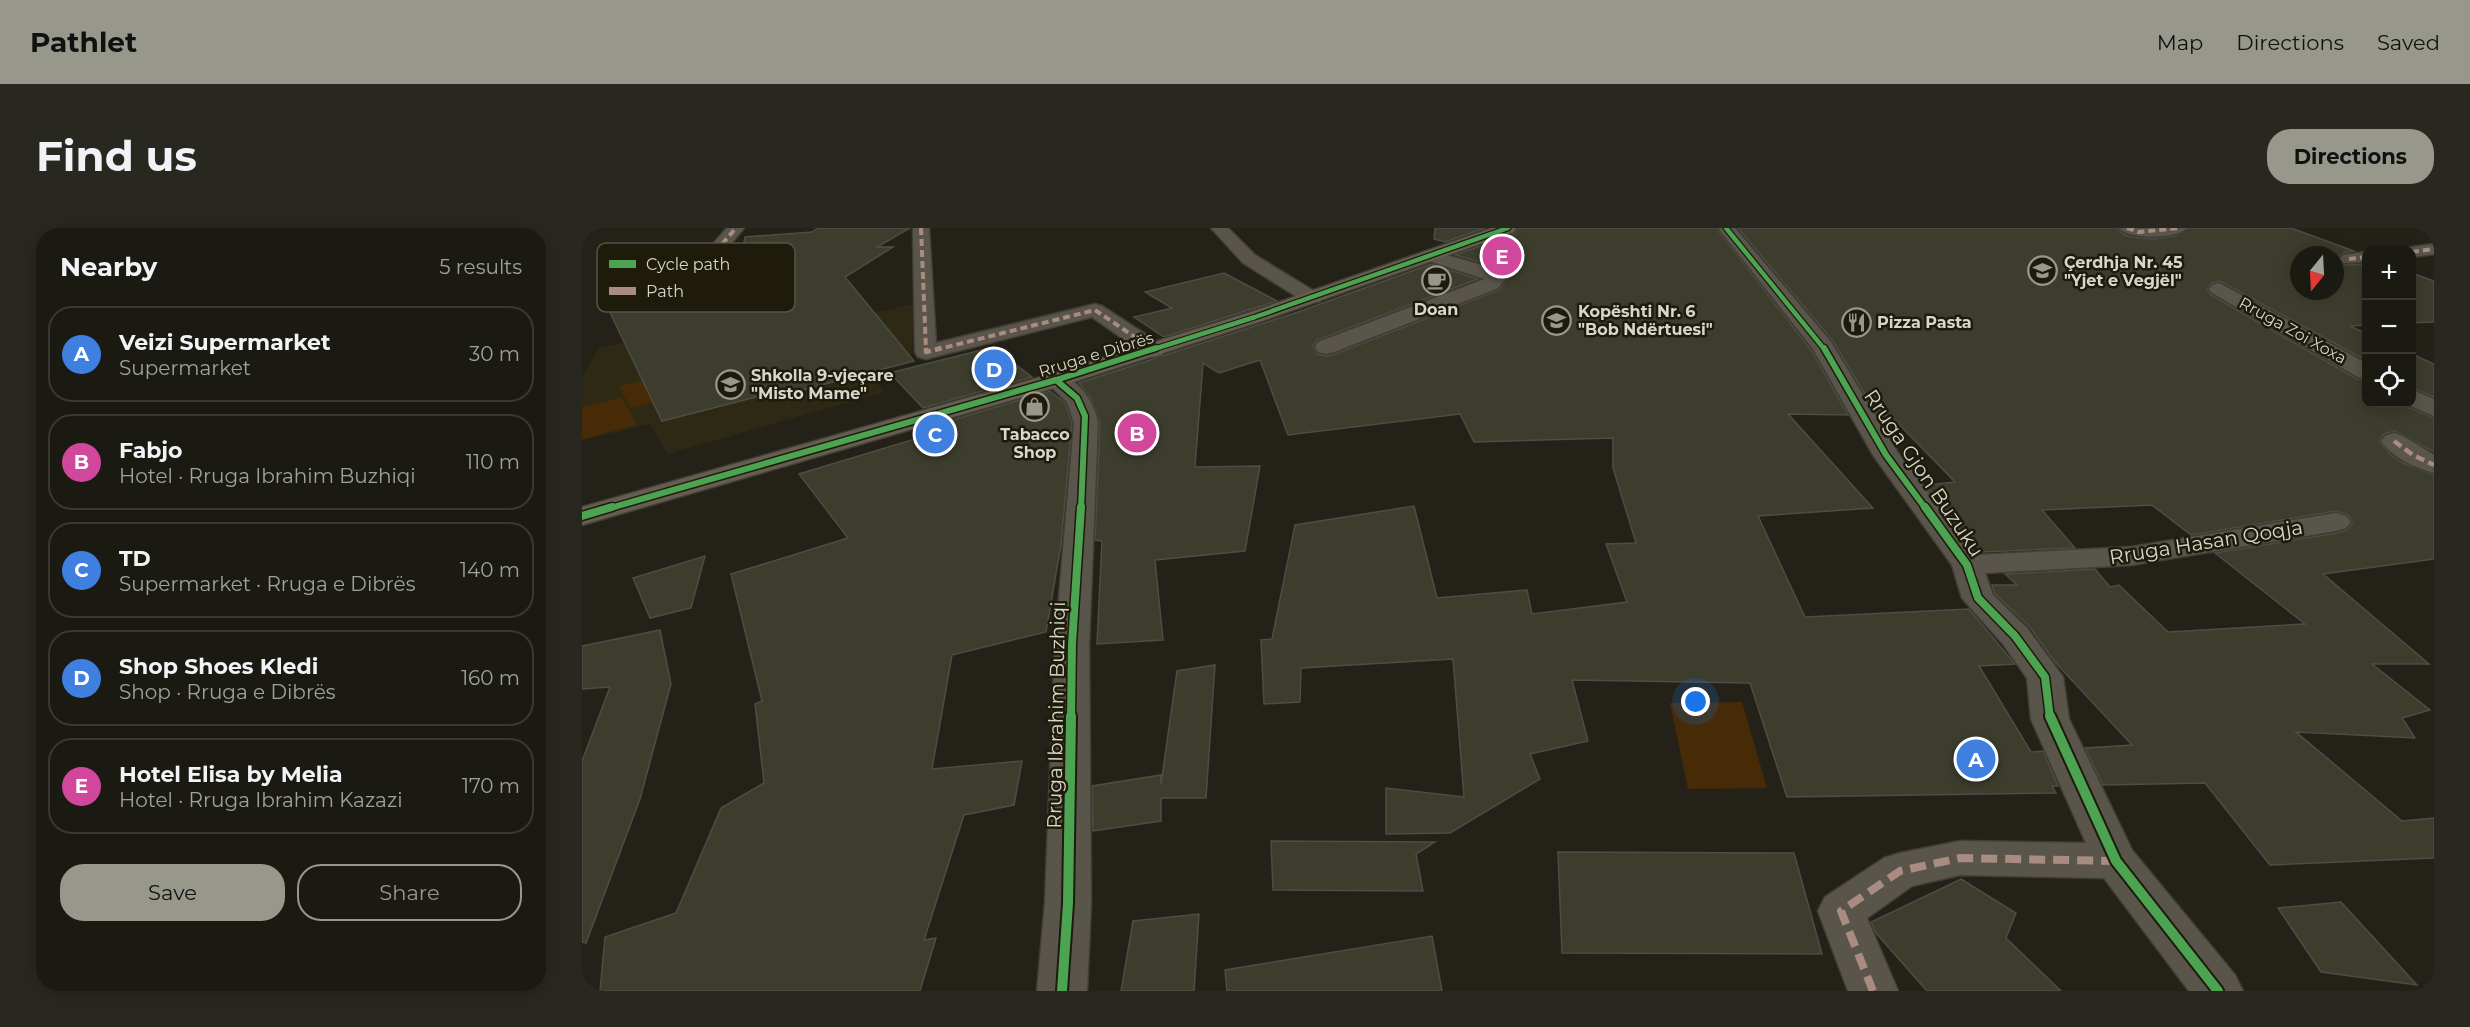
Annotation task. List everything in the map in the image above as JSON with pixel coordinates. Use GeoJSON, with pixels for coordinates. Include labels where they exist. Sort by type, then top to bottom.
{"type":"FeatureCollection","features":[{"type":"Feature","properties":{"kind":"main road","name":"Rruga e Dibrës"},"geometry":{"type":"LineString","coordinates":[[582,516],[1154,350],[1312,298],[1508,228]]}},
{"type":"Feature","properties":{"kind":"street"},"geometry":{"type":"LineString","coordinates":[[723,243],[736,228]]}},
{"type":"Feature","properties":{"kind":"street"},"geometry":{"type":"LineString","coordinates":[[921,228],[926,352],[1095,310],[1154,350]]}},
{"type":"Feature","properties":{"kind":"street"},"geometry":{"type":"LineString","coordinates":[[1219,228],[1249,259],[1312,298]]}},
{"type":"Feature","properties":{"kind":"street","name":"Rruga Gjon Buzuku"},"geometry":{"type":"LineString","coordinates":[[1726,228],[1823,347],[1886,455],[1968,565],[1978,598],[2015,636],[2045,677],[2050,719],[2116,861],[2218,991]]}},
{"type":"Feature","properties":{"kind":"street"},"geometry":{"type":"LineString","coordinates":[[2127,228],[2139,232],[2178,228]]}},
{"type":"Feature","properties":{"kind":"street"},"geometry":{"type":"LineString","coordinates":[[2416,251],[2434,249]]}},
{"type":"Feature","properties":{"kind":"street"},"geometry":{"type":"LineString","coordinates":[[1326,347],[1479,289],[1496,279],[1489,273],[1432,255]]}},
{"type":"Feature","properties":{"kind":"street","name":"Rruga Zoi Xoxa"},"geometry":{"type":"LineString","coordinates":[[2218,289],[2362,369]]}},
{"type":"Feature","properties":{"kind":"street","name":"Rruga Ibrahim Buzhiqi"},"geometry":{"type":"LineString","coordinates":[[1056,380],[1072,391],[1085,410],[1086,423],[1072,644],[1068,903],[1062,991]]}},
{"type":"Feature","properties":{"kind":"street"},"geometry":{"type":"LineString","coordinates":[[2416,399],[2434,409]]}},
{"type":"Feature","properties":{"kind":"street"},"geometry":{"type":"LineString","coordinates":[[2434,438],[2394,441],[2434,465]]}},
{"type":"Feature","properties":{"kind":"street","name":"Rruga Hasan Qoqja"},"geometry":{"type":"LineString","coordinates":[[1968,565],[2131,556],[2336,522]]}},
{"type":"Feature","properties":{"kind":"street"},"geometry":{"type":"LineString","coordinates":[[1873,991],[1841,911],[1900,871],[1960,858],[2116,861]]}},
{"type":"Feature","properties":{"kind":"shaded area","name":"Shkolla 9-vjeçare \"Misto Mame\""},"geometry":{"type":"Polygon","coordinates":[[[914,304],[911,359],[869,373],[884,392],[668,454],[650,424],[582,440],[582,376],[599,348],[766,312],[772,312],[789,331],[914,304]]]}},
{"type":"Feature","properties":{"kind":"shaded area"},"geometry":{"type":"Polygon","coordinates":[[[668,375],[680,396],[630,408],[619,386],[668,375]]]}},
{"type":"Feature","properties":{"kind":"shaded area"},"geometry":{"type":"Polygon","coordinates":[[[622,397],[637,425],[582,439],[582,407],[622,397]]]}},
{"type":"Feature","properties":{"kind":"shaded area"},"geometry":{"type":"Polygon","coordinates":[[[1742,702],[1767,788],[1688,789],[1670,703],[1742,702]]]}},
{"type":"Feature","properties":{"kind":"building"},"geometry":{"type":"Polygon","coordinates":[[[818,228],[910,228],[877,247],[893,247],[845,277],[914,361],[775,397],[772,393],[662,421],[610,312],[795,312],[795,243],[744,243],[745,237],[812,232],[818,228]]]}},
{"type":"Feature","properties":{"kind":"building"},"geometry":{"type":"Polygon","coordinates":[[[1435,228],[1485,228],[1445,242],[1434,239],[1435,228]]]}},
{"type":"Feature","properties":{"kind":"building"},"geometry":{"type":"Polygon","coordinates":[[[1518,228],[1716,228],[1811,350],[1848,415],[1788,414],[1873,508],[1758,516],[1805,617],[1969,609],[2015,664],[1979,666],[2031,752],[2043,751],[2058,786],[2052,786],[2056,793],[1787,797],[1750,683],[1572,680],[1588,741],[1530,754],[1540,779],[1450,833],[1386,834],[1386,788],[1464,797],[1453,659],[1301,668],[1300,702],[1264,704],[1261,640],[1272,639],[1295,525],[1414,506],[1437,598],[1527,590],[1532,614],[1627,602],[1606,544],[1636,543],[1613,468],[1613,438],[1474,442],[1460,414],[1288,435],[1260,360],[1219,373],[1203,363],[1195,467],[1260,466],[1245,551],[1155,560],[1163,640],[1097,644],[1102,541],[1095,540],[1100,423],[1091,398],[1079,383],[1298,312],[1431,264],[1478,279],[1317,340],[1313,346],[1317,354],[1327,356],[1335,354],[1499,290],[1507,279],[1498,267],[1455,255],[1515,234],[1518,228]]]}},
{"type":"Feature","properties":{"kind":"building"},"geometry":{"type":"Polygon","coordinates":[[[1738,228],[2117,228],[2123,234],[2131,237],[2153,239],[2175,236],[2189,228],[2291,228],[2340,246],[2290,246],[2290,300],[2344,300],[2344,265],[2362,264],[2362,325],[2350,326],[2362,332],[2362,358],[2220,281],[2211,283],[2207,289],[2211,295],[2362,380],[2362,408],[2410,408],[2434,418],[2434,452],[2395,431],[2384,434],[2379,441],[2390,454],[2403,463],[2434,475],[2434,559],[2323,574],[2429,664],[2372,664],[2430,710],[2402,718],[2415,738],[2296,732],[2402,821],[2434,818],[2434,858],[2270,865],[2205,783],[2103,785],[2085,748],[2132,745],[2055,662],[2029,626],[1995,594],[1992,585],[2017,585],[2005,574],[2095,569],[2110,587],[2119,585],[2168,632],[2305,624],[2215,553],[2337,533],[2347,530],[2353,523],[2348,515],[2336,511],[2191,535],[2152,505],[2042,510],[2075,548],[1983,552],[1960,530],[1925,485],[1955,482],[1891,416],[1878,416],[1833,341],[1738,228]]]}},
{"type":"Feature","properties":{"kind":"building"},"geometry":{"type":"Polygon","coordinates":[[[2344,247],[2354,251],[2344,253],[2344,247]]]}},
{"type":"Feature","properties":{"kind":"building"},"geometry":{"type":"Polygon","coordinates":[[[1224,273],[1277,301],[1164,337],[1134,317],[1172,308],[1145,292],[1224,273]]]}},
{"type":"Feature","properties":{"kind":"building"},"geometry":{"type":"Polygon","coordinates":[[[2416,274],[2434,281],[2434,322],[2416,323],[2416,274]]]}},
{"type":"Feature","properties":{"kind":"building"},"geometry":{"type":"Polygon","coordinates":[[[993,347],[1032,377],[923,408],[890,373],[993,347]]]}},
{"type":"Feature","properties":{"kind":"building"},"geometry":{"type":"Polygon","coordinates":[[[2416,356],[2434,364],[2434,397],[2416,390],[2416,356]]]}},
{"type":"Feature","properties":{"kind":"building"},"geometry":{"type":"Polygon","coordinates":[[[1050,391],[1065,403],[1072,423],[1061,545],[1046,632],[952,655],[932,769],[1022,761],[1014,805],[964,815],[924,940],[936,938],[920,991],[600,991],[605,937],[676,913],[721,808],[764,783],[755,704],[762,701],[731,574],[848,538],[799,474],[945,430],[939,424],[1050,391]]]}},
{"type":"Feature","properties":{"kind":"building"},"geometry":{"type":"Polygon","coordinates":[[[705,556],[691,608],[650,618],[633,578],[705,556]]]}},
{"type":"Feature","properties":{"kind":"building"},"geometry":{"type":"Polygon","coordinates":[[[660,630],[671,684],[640,799],[586,943],[582,942],[582,761],[610,687],[582,689],[582,646],[660,630]]]}},
{"type":"Feature","properties":{"kind":"building"},"geometry":{"type":"Polygon","coordinates":[[[1215,665],[1206,798],[1161,798],[1161,821],[1093,831],[1092,786],[1161,775],[1161,784],[1177,671],[1215,665]]]}},
{"type":"Feature","properties":{"kind":"building"},"geometry":{"type":"Polygon","coordinates":[[[1271,841],[1435,842],[1416,854],[1423,891],[1273,890],[1271,841]]]}},
{"type":"Feature","properties":{"kind":"building"},"geometry":{"type":"Polygon","coordinates":[[[1558,852],[1794,853],[1822,954],[1562,953],[1558,852]]]}},
{"type":"Feature","properties":{"kind":"building"},"geometry":{"type":"Polygon","coordinates":[[[1961,879],[2016,913],[2006,938],[2061,991],[1927,991],[1876,933],[1871,922],[1961,879]]]}},
{"type":"Feature","properties":{"kind":"building"},"geometry":{"type":"Polygon","coordinates":[[[2341,902],[2417,985],[2321,972],[2278,908],[2341,902]]]}},
{"type":"Feature","properties":{"kind":"building"},"geometry":{"type":"Polygon","coordinates":[[[1199,914],[1194,991],[1121,991],[1133,921],[1199,914]]]}},
{"type":"Feature","properties":{"kind":"building"},"geometry":{"type":"Polygon","coordinates":[[[1432,936],[1442,991],[1227,991],[1225,970],[1432,936]]]}},
{"type":"Feature","properties":{"kind":"marked path"},"geometry":{"type":"LineString","coordinates":[[723,243],[736,228]]}},
{"type":"Feature","properties":{"kind":"marked path"},"geometry":{"type":"LineString","coordinates":[[921,228],[926,352],[1095,310],[1154,350]]}},
{"type":"Feature","properties":{"kind":"marked path"},"geometry":{"type":"LineString","coordinates":[[2127,228],[2139,232],[2179,228]]}},
{"type":"Feature","properties":{"kind":"marked path"},"geometry":{"type":"LineString","coordinates":[[2416,251],[2434,249]]}},
{"type":"Feature","properties":{"kind":"marked path"},"geometry":{"type":"LineString","coordinates":[[2349,259],[2362,257]]}},
{"type":"Feature","properties":{"kind":"marked path"},"geometry":{"type":"LineString","coordinates":[[2394,441],[2413,455],[2434,465]]}},
{"type":"Feature","properties":{"kind":"marked path"},"geometry":{"type":"LineString","coordinates":[[1873,991],[1841,911],[1900,871],[1960,858],[2116,861]]}},
{"type":"Feature","properties":{"kind":"cycle path"},"geometry":{"type":"LineString","coordinates":[[582,516],[1056,380],[1255,317],[1508,228]]}},
{"type":"Feature","properties":{"kind":"cycle path"},"geometry":{"type":"LineString","coordinates":[[1726,228],[1823,347],[1886,455],[1967,565],[1978,598],[2015,636],[2045,677],[2050,719],[2116,861],[2218,991]]}},
{"type":"Feature","properties":{"kind":"cycle path"},"geometry":{"type":"LineString","coordinates":[[1056,380],[1077,398],[1083,409],[1086,423],[1072,644],[1068,903],[1062,991]]}},
{"type":"Feature","properties":{"kind":"place","name":"Hotel Elisa by Melia"},"geometry":{"type":"Point","coordinates":[1502,256]}},
{"type":"Feature","properties":{"kind":"place","name":"Çerdhja Nr. 45 \"Yjet e Vegjël\""},"geometry":{"type":"Point","coordinates":[2043,271]}},
{"type":"Feature","properties":{"kind":"place","name":"Doan"},"geometry":{"type":"Point","coordinates":[1436,281]}},
{"type":"Feature","properties":{"kind":"place","name":"Kopështi Nr. 6 \"Bob Ndërtuesi\""},"geometry":{"type":"Point","coordinates":[1557,320]}},
{"type":"Feature","properties":{"kind":"place","name":"Pizza Pasta"},"geometry":{"type":"Point","coordinates":[1856,322]}},
{"type":"Feature","properties":{"kind":"place","name":"Shop Shoes Kledi"},"geometry":{"type":"Point","coordinates":[994,369]}},
{"type":"Feature","properties":{"kind":"place","name":"Shkolla 9-vjeçare \"Misto Mame\""},"geometry":{"type":"Point","coordinates":[730,384]}},
{"type":"Feature","properties":{"kind":"place","name":"Tabacco Shop"},"geometry":{"type":"Point","coordinates":[1035,406]}},
{"type":"Feature","properties":{"kind":"place","name":"Fabjo"},"geometry":{"type":"Point","coordinates":[1137,433]}},
{"type":"Feature","properties":{"kind":"place","name":"TD"},"geometry":{"type":"Point","coordinates":[935,434]}},
{"type":"Feature","properties":{"kind":"place","name":"Veizi Supermarket"},"geometry":{"type":"Point","coordinates":[1976,759]}}]}
